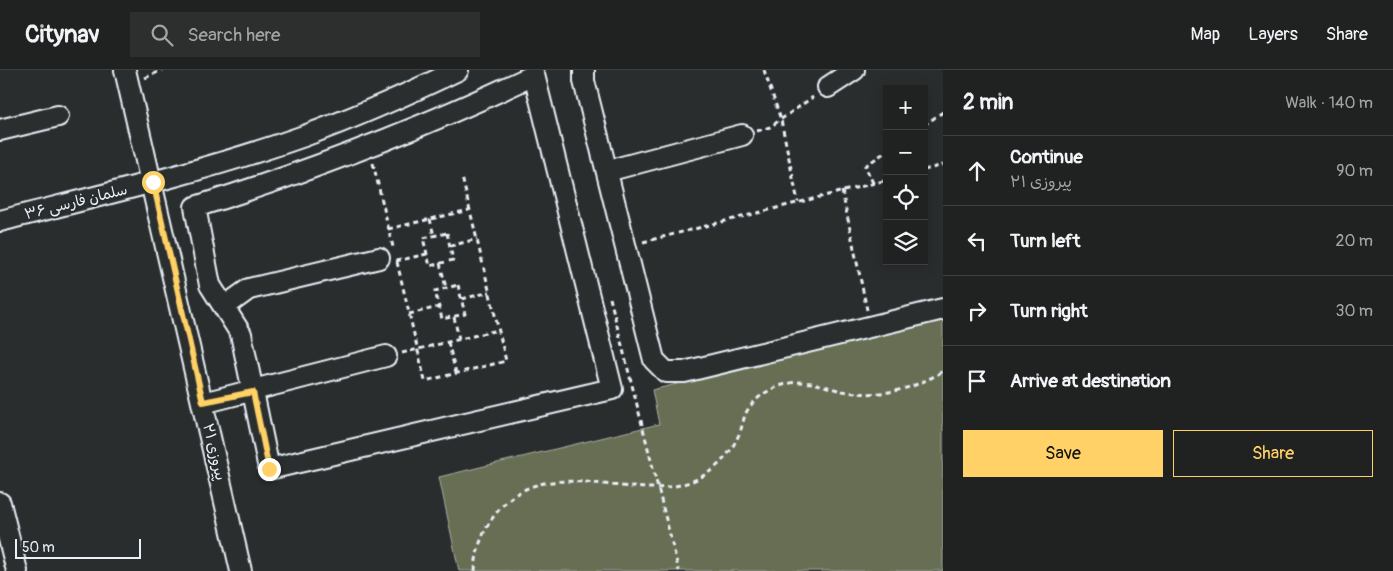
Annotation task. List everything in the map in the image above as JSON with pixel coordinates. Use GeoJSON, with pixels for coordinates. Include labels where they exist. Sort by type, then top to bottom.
{"type":"FeatureCollection","features":[{"type":"Feature","properties":{"kind":"street","name":"پیروزی ۲۱"},"geometry":{"type":"LineString","coordinates":[[125,70],[153,182],[241,571]]}},
{"type":"Feature","properties":{"kind":"street","name":"سلمان فارسی ۳۶"},"geometry":{"type":"LineString","coordinates":[[0,221],[153,182],[305,136],[413,92],[458,70]]}},
{"type":"Feature","properties":{"kind":"street"},"geometry":{"type":"LineString","coordinates":[[584,70],[584,81],[654,360],[666,372],[684,372],[943,309]]}},
{"type":"Feature","properties":{"kind":"street"},"geometry":{"type":"LineString","coordinates":[[828,87],[854,70]]}},
{"type":"Feature","properties":{"kind":"street"},"geometry":{"type":"LineString","coordinates":[[534,75],[612,389],[269,469],[240,334],[224,307],[210,286],[195,207],[295,175],[369,147],[468,106],[534,75]]}},
{"type":"Feature","properties":{"kind":"street"},"geometry":{"type":"LineString","coordinates":[[0,130],[58,116]]}},
{"type":"Feature","properties":{"kind":"street"},"geometry":{"type":"LineString","coordinates":[[607,171],[742,135]]}},
{"type":"Feature","properties":{"kind":"street"},"geometry":{"type":"LineString","coordinates":[[224,307],[249,288],[388,260]]}},
{"type":"Feature","properties":{"kind":"street"},"geometry":{"type":"LineString","coordinates":[[203,402],[253,392],[386,356]]}},
{"type":"Feature","properties":{"kind":"street"},"geometry":{"type":"LineString","coordinates":[[0,503],[5,542],[16,571]]}},
{"type":"Feature","properties":{"kind":"path"},"geometry":{"type":"LineString","coordinates":[[764,70],[781,120],[798,202]]}},
{"type":"Feature","properties":{"kind":"path"},"geometry":{"type":"LineString","coordinates":[[742,135],[770,127],[828,87]]}},
{"type":"Feature","properties":{"kind":"path"},"geometry":{"type":"LineString","coordinates":[[928,122],[943,112]]}},
{"type":"Feature","properties":{"kind":"path"},"geometry":{"type":"LineString","coordinates":[[369,147],[388,229],[388,260],[409,314],[425,381],[506,361],[462,177]]}},
{"type":"Feature","properties":{"kind":"path"},"geometry":{"type":"LineString","coordinates":[[873,183],[865,166],[883,155]]}},
{"type":"Feature","properties":{"kind":"path"},"geometry":{"type":"LineString","coordinates":[[928,169],[943,165]]}},
{"type":"Feature","properties":{"kind":"path"},"geometry":{"type":"LineString","coordinates":[[626,246],[883,181]]}},
{"type":"Feature","properties":{"kind":"path"},"geometry":{"type":"LineString","coordinates":[[842,191],[870,327]]}},
{"type":"Feature","properties":{"kind":"path"},"geometry":{"type":"LineString","coordinates":[[388,229],[469,210]]}},
{"type":"Feature","properties":{"kind":"path"},"geometry":{"type":"LineString","coordinates":[[430,219],[434,236]]}},
{"type":"Feature","properties":{"kind":"path"},"geometry":{"type":"LineString","coordinates":[[447,233],[450,246],[453,260],[430,266],[423,238],[447,233]]}},
{"type":"Feature","properties":{"kind":"path"},"geometry":{"type":"LineString","coordinates":[[450,246],[477,239]]}},
{"type":"Feature","properties":{"kind":"path"},"geometry":{"type":"LineString","coordinates":[[388,260],[427,254]]}},
{"type":"Feature","properties":{"kind":"path"},"geometry":{"type":"LineString","coordinates":[[440,263],[446,288]]}},
{"type":"Feature","properties":{"kind":"path"},"geometry":{"type":"LineString","coordinates":[[458,286],[462,299],[465,314],[442,319],[435,291],[458,286]]}},
{"type":"Feature","properties":{"kind":"path"},"geometry":{"type":"LineString","coordinates":[[462,299],[490,292]]}},
{"type":"Feature","properties":{"kind":"path"},"geometry":{"type":"LineString","coordinates":[[409,314],[439,307]]}},
{"type":"Feature","properties":{"kind":"path"},"geometry":{"type":"LineString","coordinates":[[454,317],[459,339]]}},
{"type":"Feature","properties":{"kind":"path"},"geometry":{"type":"LineString","coordinates":[[386,356],[498,330]]}},
{"type":"Feature","properties":{"kind":"path"},"geometry":{"type":"LineString","coordinates":[[448,342],[456,373]]}},
{"type":"Feature","properties":{"kind":"path"},"geometry":{"type":"LineString","coordinates":[[475,571],[478,546],[490,520],[511,498],[530,487],[551,481],[592,482],[636,490],[676,487],[703,476],[724,458],[738,437],[746,412],[760,396],[779,386],[807,382],[850,392],[879,394],[911,387],[943,371]]}},
{"type":"Feature","properties":{"kind":"green space"},"geometry":{"type":"Polygon","coordinates":[[[943,320],[943,571],[459,571],[439,477],[659,424],[652,390],[943,320]]]}},
{"type":"Feature","properties":{"kind":"route"},"geometry":{"type":"LineString","coordinates":[[153,182],[203,402],[253,392],[269,469]]}}]}
